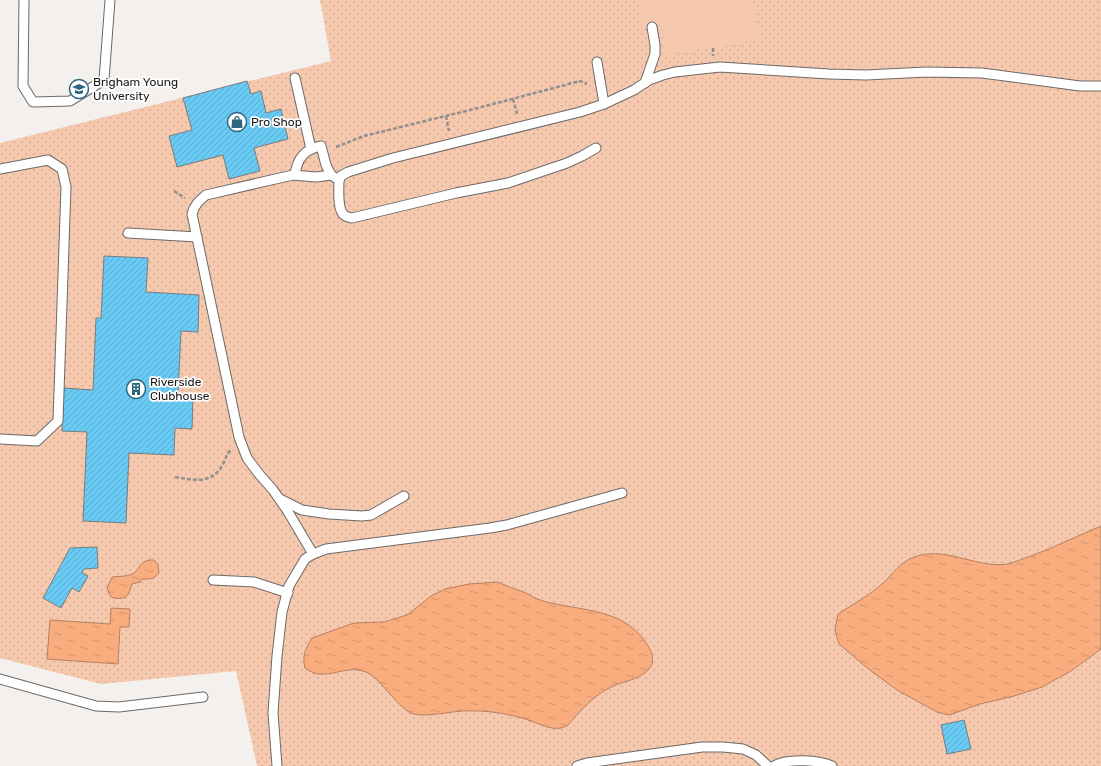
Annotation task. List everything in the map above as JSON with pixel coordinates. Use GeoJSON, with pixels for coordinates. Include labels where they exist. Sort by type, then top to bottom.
{"type":"FeatureCollection","features":[{"type":"Feature","properties":{"kind":"lane"},"geometry":{"type":"LineString","coordinates":[[24,0],[23,86],[33,102],[70,101],[104,80],[110,0]]}},
{"type":"Feature","properties":{"kind":"lane"},"geometry":{"type":"LineString","coordinates":[[645,82],[655,54],[652,27]]}},
{"type":"Feature","properties":{"kind":"lane"},"geometry":{"type":"LineString","coordinates":[[597,62],[604,104]]}},
{"type":"Feature","properties":{"kind":"lane"},"geometry":{"type":"LineString","coordinates":[[596,148],[567,163],[508,183],[456,193],[352,218],[342,214],[340,207],[339,180],[341,176],[348,172],[393,158],[580,112],[604,104],[634,90],[645,82],[675,72],[720,67],[866,75],[926,72],[982,73],[1080,86],[1101,86]]}},
{"type":"Feature","properties":{"kind":"lane"},"geometry":{"type":"LineString","coordinates":[[295,78],[311,149]]}},
{"type":"Feature","properties":{"kind":"lane"},"geometry":{"type":"LineString","coordinates":[[295,175],[297,164],[307,150],[321,146],[322,153],[331,175],[339,180]]}},
{"type":"Feature","properties":{"kind":"lane"},"geometry":{"type":"LineString","coordinates":[[0,169],[48,160],[62,168],[66,187],[58,420],[37,441],[0,439]]}},
{"type":"Feature","properties":{"kind":"lane"},"geometry":{"type":"LineString","coordinates":[[313,554],[273,490],[248,458],[239,437],[192,214],[198,201],[206,195],[295,175],[316,177],[331,175]]}},
{"type":"Feature","properties":{"kind":"lane"},"geometry":{"type":"LineString","coordinates":[[342,226],[345,216]]}},
{"type":"Feature","properties":{"kind":"lane"},"geometry":{"type":"LineString","coordinates":[[128,233],[197,237]]}},
{"type":"Feature","properties":{"kind":"lane"},"geometry":{"type":"LineString","coordinates":[[277,766],[273,713],[282,612],[289,586],[305,559],[326,549],[496,527],[622,493]]}},
{"type":"Feature","properties":{"kind":"lane"},"geometry":{"type":"LineString","coordinates":[[278,498],[302,510],[329,514],[362,516],[371,515],[404,496]]}},
{"type":"Feature","properties":{"kind":"lane"},"geometry":{"type":"LineString","coordinates":[[213,580],[254,582],[288,593]]}},
{"type":"Feature","properties":{"kind":"lane"},"geometry":{"type":"LineString","coordinates":[[0,679],[96,706],[119,707],[203,697]]}},
{"type":"Feature","properties":{"kind":"lane"},"geometry":{"type":"LineString","coordinates":[[577,766],[587,763],[694,748],[723,747],[743,749],[756,755],[768,766]]}},
{"type":"Feature","properties":{"kind":"lane"},"geometry":{"type":"LineString","coordinates":[[774,766],[788,762],[812,761],[832,766]]}},
{"type":"Feature","properties":{"kind":"path"},"geometry":{"type":"LineString","coordinates":[[322,153],[364,136],[580,81],[601,88]]}},
{"type":"Feature","properties":{"kind":"path"},"geometry":{"type":"LineString","coordinates":[[175,477],[200,481],[207,479],[213,476],[224,464],[230,451],[243,447]]}},
{"type":"Feature","properties":{"kind":"shaded area"},"geometry":{"type":"Polygon","coordinates":[[[320,0],[1101,0],[1101,766],[257,766],[236,671],[101,684],[0,658],[0,143],[331,61],[320,0]]]}},
{"type":"Feature","properties":{"kind":"shaded area"},"geometry":{"type":"Polygon","coordinates":[[[637,0],[753,0],[760,40],[665,55],[661,25],[642,28],[637,0]]]}},
{"type":"Feature","properties":{"kind":"water"},"geometry":{"type":"Polygon","coordinates":[[[1101,526],[1101,649],[1071,671],[1042,687],[1014,696],[980,704],[949,715],[937,712],[897,690],[866,667],[839,644],[835,630],[838,614],[872,592],[907,560],[924,554],[936,554],[996,565],[1008,564],[1040,553],[1101,526]]]}},
{"type":"Feature","properties":{"kind":"water"},"geometry":{"type":"Polygon","coordinates":[[[154,560],[158,564],[159,573],[155,577],[151,579],[142,579],[140,582],[132,584],[128,594],[124,598],[113,598],[109,594],[107,588],[112,577],[130,575],[137,570],[143,562],[154,560]]]}},
{"type":"Feature","properties":{"kind":"water"},"geometry":{"type":"Polygon","coordinates":[[[498,582],[543,601],[603,613],[617,618],[629,625],[640,635],[650,649],[652,657],[651,667],[641,676],[611,687],[593,699],[568,725],[559,728],[550,728],[505,714],[480,711],[462,711],[431,715],[414,714],[408,712],[379,682],[366,672],[350,670],[320,674],[305,668],[305,653],[312,638],[354,623],[384,622],[407,615],[431,596],[445,589],[469,584],[498,582]]]}},
{"type":"Feature","properties":{"kind":"water"},"geometry":{"type":"Polygon","coordinates":[[[111,608],[130,609],[129,627],[120,627],[118,664],[47,659],[50,620],[110,624],[111,608]]]}},
{"type":"Feature","properties":{"kind":"building","name":"Pro Shop"},"geometry":{"type":"Polygon","coordinates":[[[247,81],[251,94],[261,91],[266,113],[281,109],[288,139],[254,148],[260,171],[229,179],[223,155],[177,167],[169,136],[192,130],[183,98],[247,81]]]}},
{"type":"Feature","properties":{"kind":"building","name":"Riverside Clubhouse"},"geometry":{"type":"Polygon","coordinates":[[[104,256],[148,258],[146,292],[199,295],[198,332],[181,331],[178,394],[193,395],[192,429],[175,428],[174,455],[129,453],[126,523],[83,521],[87,432],[62,431],[64,388],[93,390],[96,318],[101,318],[104,256]]]}},
{"type":"Feature","properties":{"kind":"building"},"geometry":{"type":"Polygon","coordinates":[[[97,547],[98,568],[84,569],[82,573],[88,576],[79,592],[72,588],[61,608],[43,598],[70,548],[97,547]]]}},
{"type":"Feature","properties":{"kind":"building"},"geometry":{"type":"Polygon","coordinates":[[[964,720],[971,749],[947,754],[941,725],[964,720]]]}},
{"type":"Feature","properties":{"kind":"place","name":"Brigham Young University"},"geometry":{"type":"Point","coordinates":[79,89]}},
{"type":"Feature","properties":{"kind":"place","name":"Pro Shop"},"geometry":{"type":"Point","coordinates":[237,122]}},
{"type":"Feature","properties":{"kind":"place","name":"Riverside Clubhouse"},"geometry":{"type":"Point","coordinates":[136,389]}}]}
